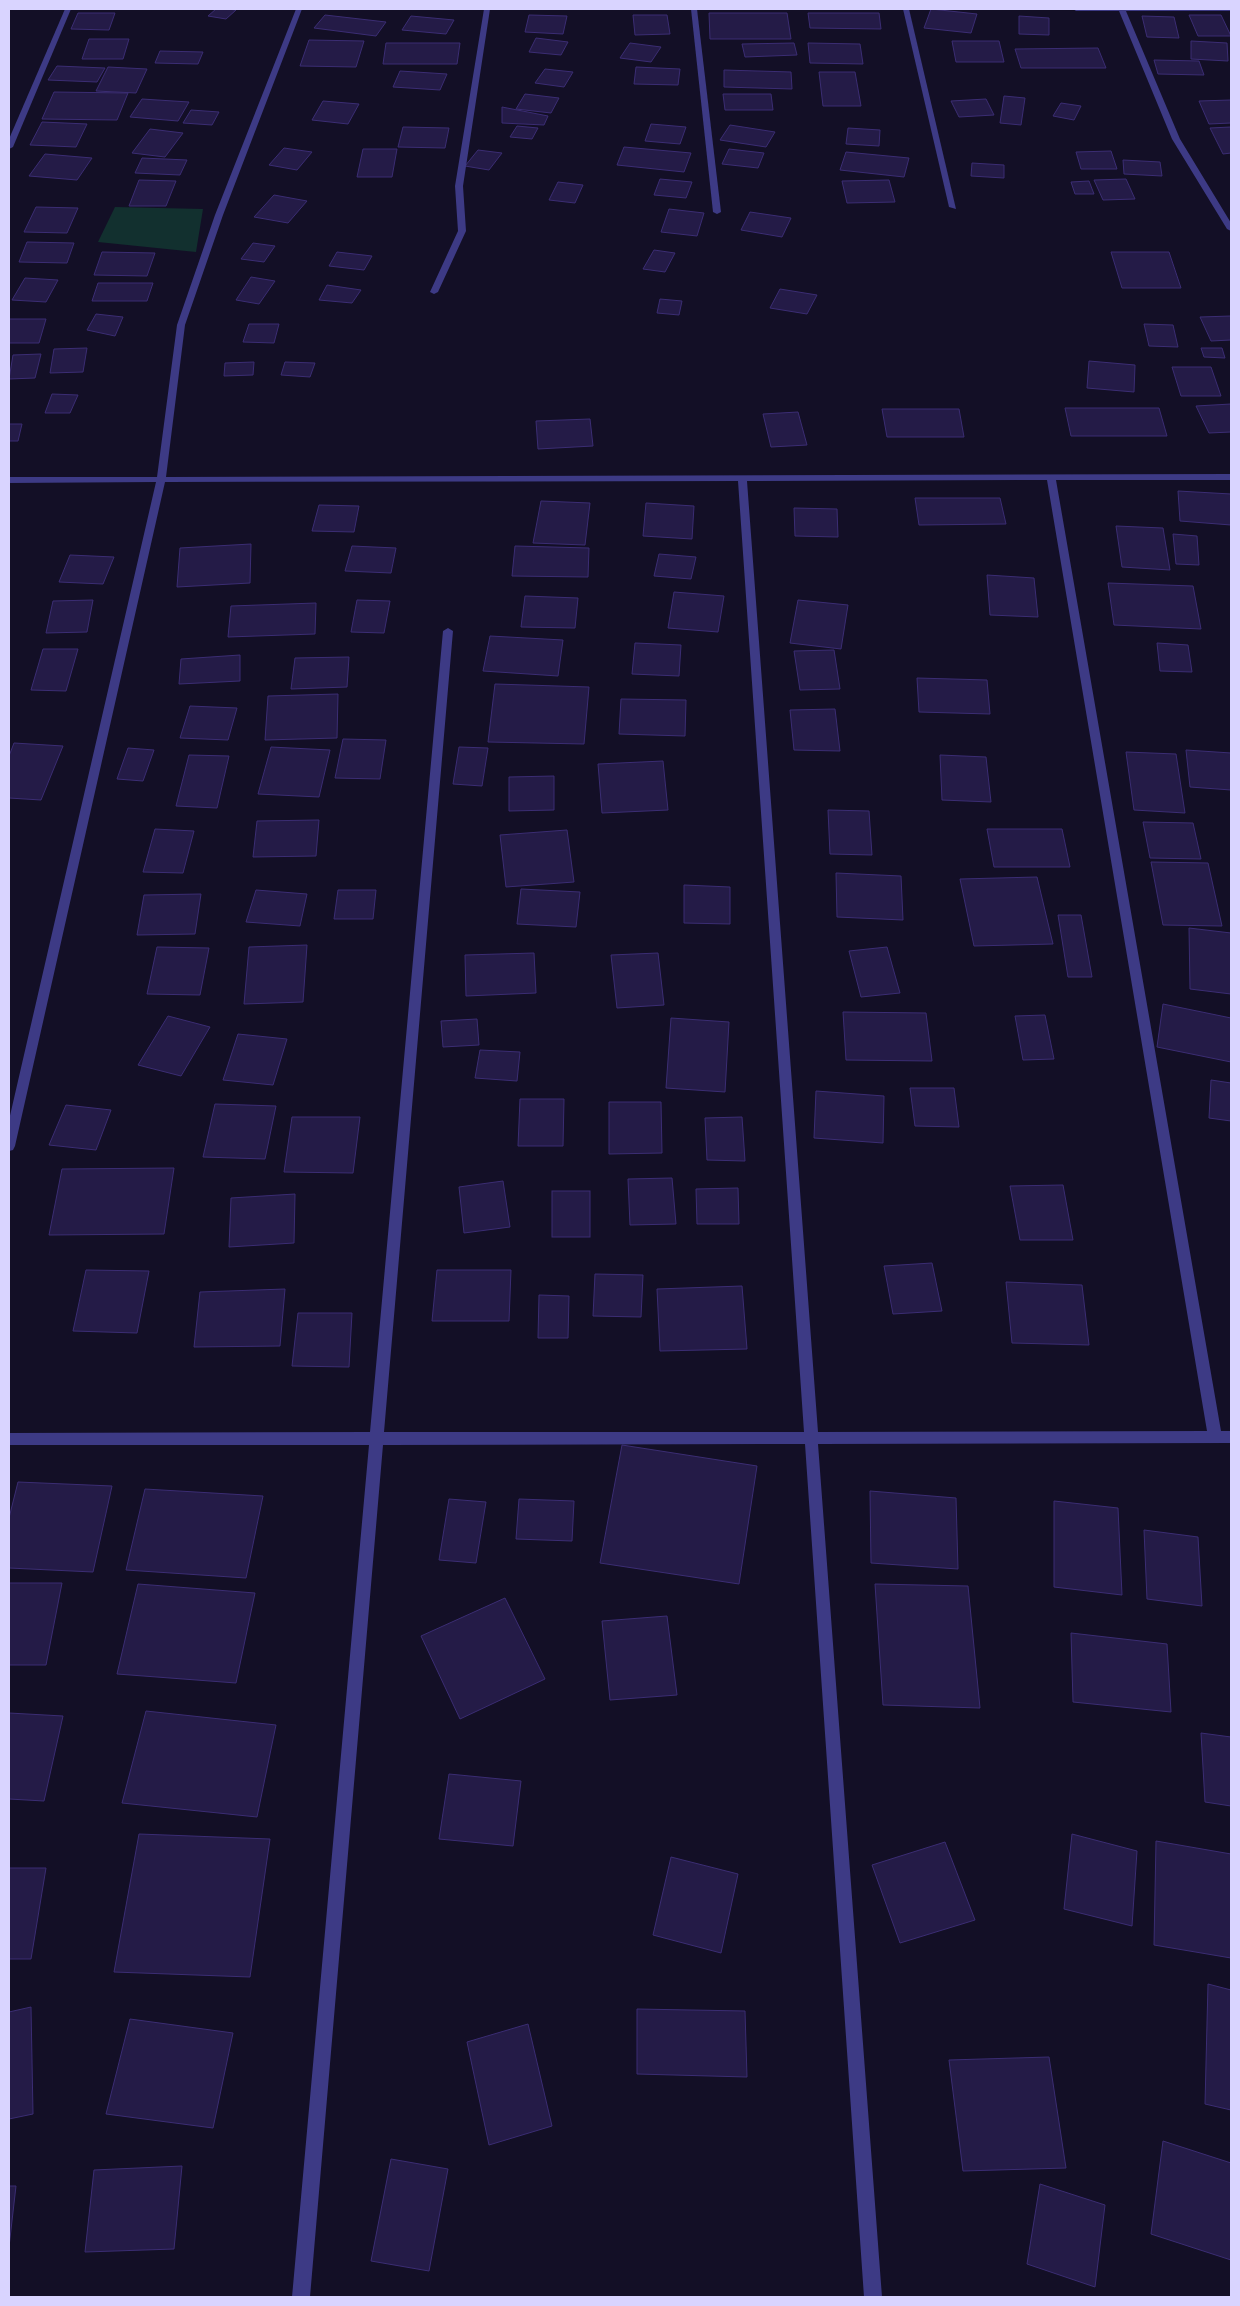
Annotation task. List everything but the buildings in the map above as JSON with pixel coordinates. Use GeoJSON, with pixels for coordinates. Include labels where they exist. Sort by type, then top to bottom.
{"type":"FeatureCollection","features":[{"type":"Feature","properties":{"kind":"street"},"geometry":{"type":"LineString","coordinates":[[9,147],[68,9]]}},
{"type":"Feature","properties":{"kind":"street"},"geometry":{"type":"LineString","coordinates":[[9,1146],[160,480],[181,325],[219,215],[299,9]]}},
{"type":"Feature","properties":{"kind":"street"},"geometry":{"type":"LineString","coordinates":[[434,292],[462,231],[459,186],[487,9]]}},
{"type":"Feature","properties":{"kind":"street"},"geometry":{"type":"LineString","coordinates":[[694,9],[717,212]]}},
{"type":"Feature","properties":{"kind":"street"},"geometry":{"type":"LineString","coordinates":[[906,9],[953,207]]}},
{"type":"Feature","properties":{"kind":"street"},"geometry":{"type":"LineString","coordinates":[[1076,9],[1231,10]]}},
{"type":"Feature","properties":{"kind":"street"},"geometry":{"type":"LineString","coordinates":[[1122,10],[1176,139],[1231,229]]}},
{"type":"Feature","properties":{"kind":"street"},"geometry":{"type":"LineString","coordinates":[[9,480],[1231,477]]}},
{"type":"Feature","properties":{"kind":"street"},"geometry":{"type":"LineString","coordinates":[[1051,478],[1215,1437]]}},
{"type":"Feature","properties":{"kind":"street"},"geometry":{"type":"LineString","coordinates":[[742,479],[874,2297]]}},
{"type":"Feature","properties":{"kind":"street"},"geometry":{"type":"LineString","coordinates":[[301,2297],[448,631]]}},
{"type":"Feature","properties":{"kind":"street"},"geometry":{"type":"LineString","coordinates":[[9,1439],[1231,1437]]}},
{"type":"Feature","properties":{"kind":"green space"},"geometry":{"type":"Polygon","coordinates":[[[115,207],[203,209],[196,252],[98,242],[115,207]]]}}]}
